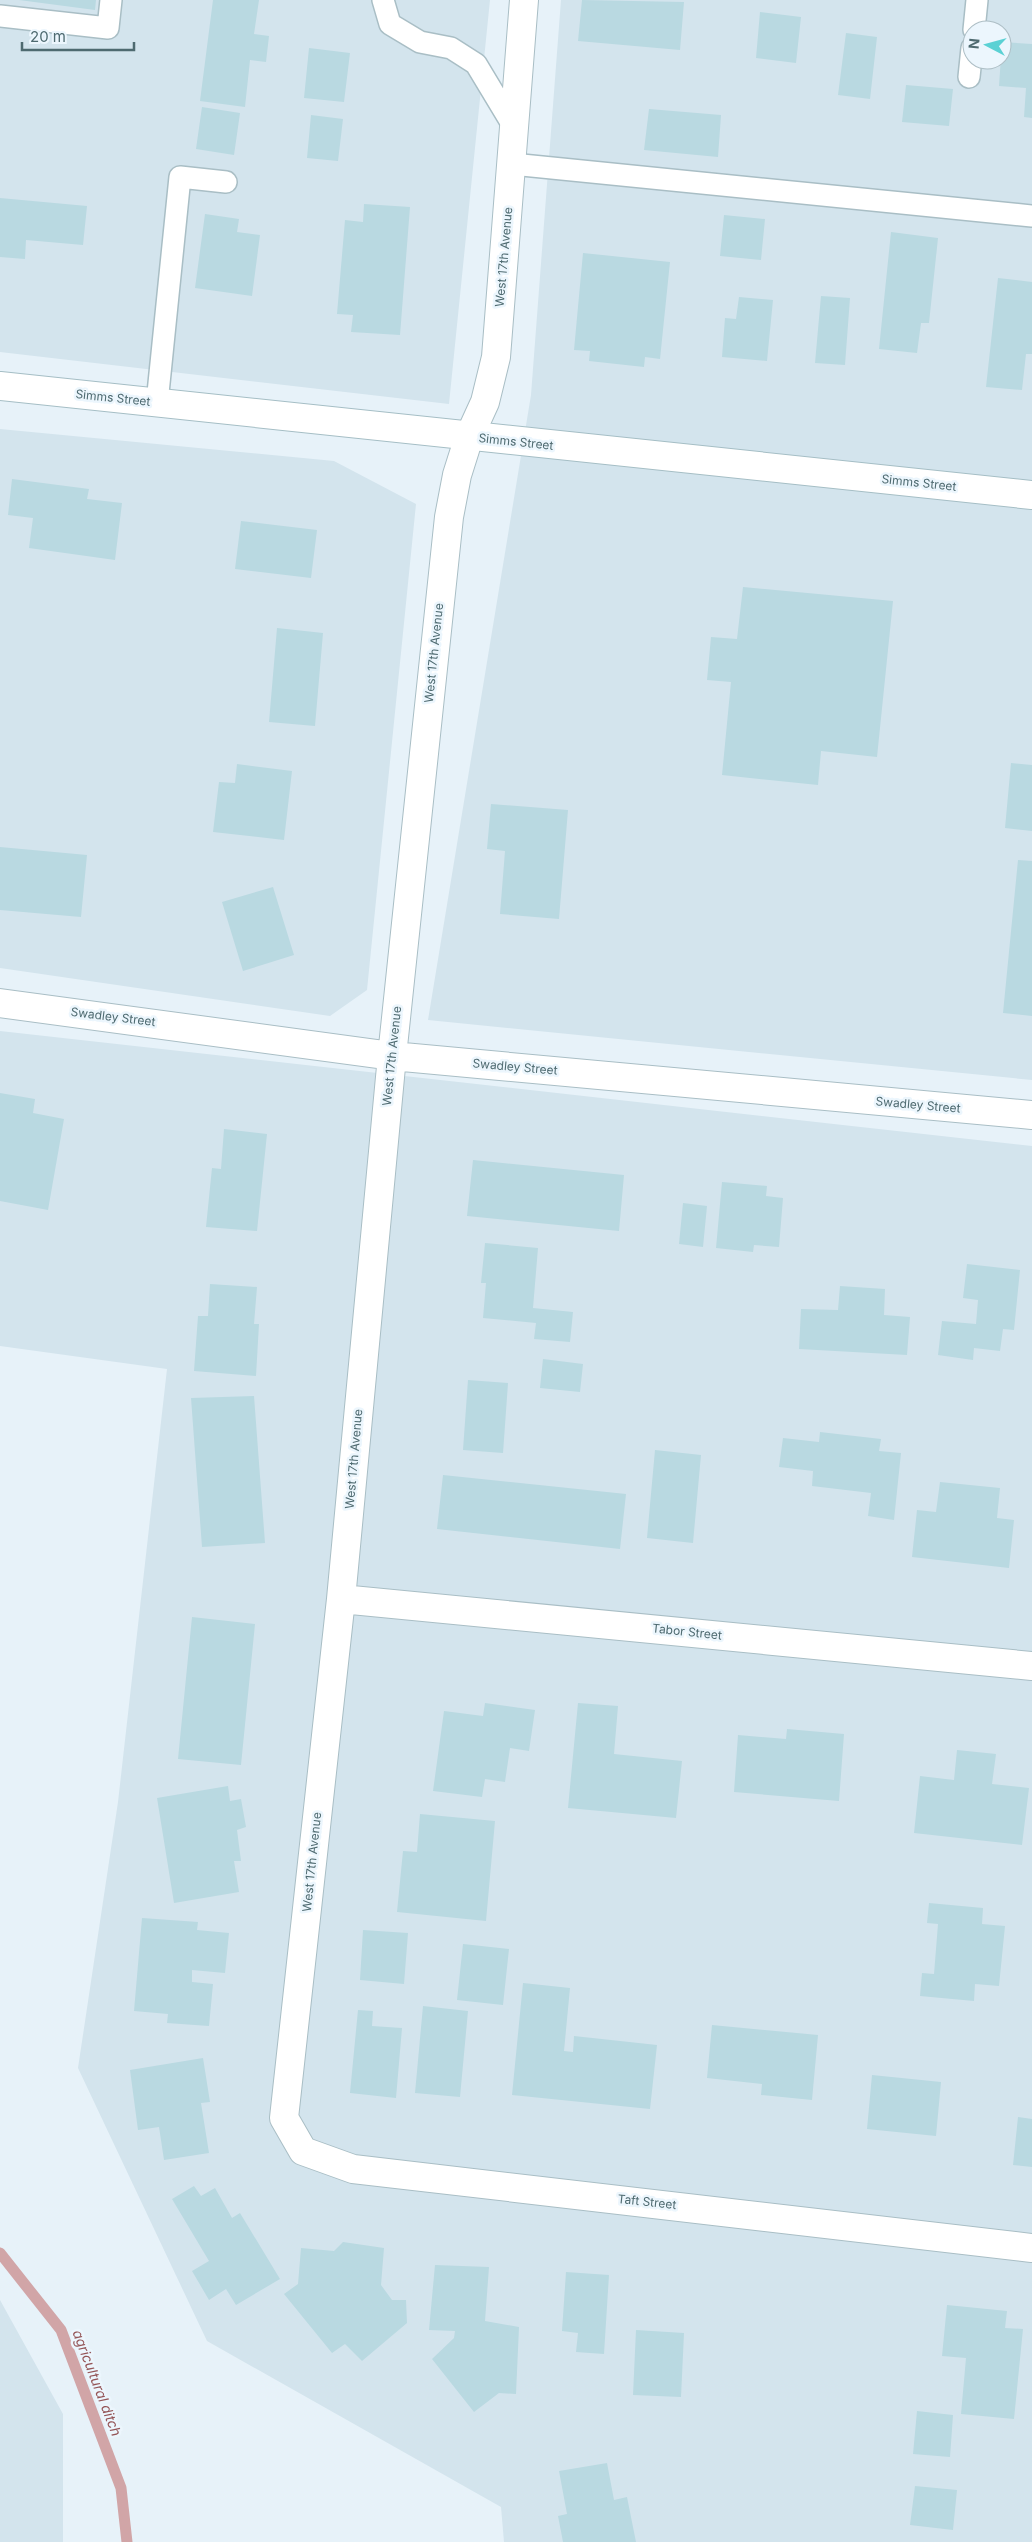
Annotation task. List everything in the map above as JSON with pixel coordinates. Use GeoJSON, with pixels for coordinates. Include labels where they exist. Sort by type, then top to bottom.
{"type":"FeatureCollection","features":[{"type":"Feature","properties":{"kind":"street","name":"West 17th Avenue"},"geometry":{"type":"LineString","coordinates":[[284,2118],[341,1599],[392,1056],[449,517],[457,475],[469,437],[485,402],[496,357],[524,0]]}},
{"type":"Feature","properties":{"kind":"street","name":"Simms Street"},"geometry":{"type":"LineString","coordinates":[[0,386],[1032,495]]}},
{"type":"Feature","properties":{"kind":"street","name":"Swadley Street"},"geometry":{"type":"LineString","coordinates":[[0,1003],[392,1056],[1032,1116]]}},
{"type":"Feature","properties":{"kind":"street","name":"Tabor Street"},"geometry":{"type":"LineString","coordinates":[[341,1599],[1032,1666]]}},
{"type":"Feature","properties":{"kind":"street","name":"Taft Street"},"geometry":{"type":"LineString","coordinates":[[284,2118],[303,2151],[354,2169],[1032,2248]]}},
{"type":"Feature","properties":{"kind":"lane"},"geometry":{"type":"LineString","coordinates":[[0,16],[108,28],[111,0]]}},
{"type":"Feature","properties":{"kind":"lane"},"geometry":{"type":"LineString","coordinates":[[383,0],[390,24],[420,42],[451,48],[476,64],[514,127]]}},
{"type":"Feature","properties":{"kind":"lane"},"geometry":{"type":"LineString","coordinates":[[975,20],[977,0]]}},
{"type":"Feature","properties":{"kind":"lane"},"geometry":{"type":"LineString","coordinates":[[969,77],[970,70]]}},
{"type":"Feature","properties":{"kind":"lane"},"geometry":{"type":"LineString","coordinates":[[512,164],[1032,216]]}},
{"type":"Feature","properties":{"kind":"lane"},"geometry":{"type":"LineString","coordinates":[[157,403],[180,177],[226,182]]}},
{"type":"Feature","properties":{"kind":"shaded area"},"geometry":{"type":"Polygon","coordinates":[[[0,0],[490,0],[449,404],[0,352],[0,0]]]}},
{"type":"Feature","properties":{"kind":"shaded area"},"geometry":{"type":"Polygon","coordinates":[[[561,0],[1032,0],[1032,1080],[428,1020],[531,395],[561,0]]]}},
{"type":"Feature","properties":{"kind":"shaded area"},"geometry":{"type":"Polygon","coordinates":[[[0,429],[334,461],[416,504],[367,990],[330,1016],[0,968],[0,429]]]}},
{"type":"Feature","properties":{"kind":"shaded area"},"geometry":{"type":"Polygon","coordinates":[[[0,1031],[1032,1146],[1032,2542],[504,2542],[501,2507],[207,2341],[78,2068],[118,1802],[167,1369],[0,1346],[0,1031]]]}},
{"type":"Feature","properties":{"kind":"shaded area"},"geometry":{"type":"Polygon","coordinates":[[[0,2300],[63,2414],[63,2542],[0,2542],[0,2300]]]}},
{"type":"Feature","properties":{"kind":"building"},"geometry":{"type":"Polygon","coordinates":[[[19,0],[96,0],[95,10],[19,0]]]}},
{"type":"Feature","properties":{"kind":"building"},"geometry":{"type":"Polygon","coordinates":[[[213,0],[259,0],[254,34],[269,36],[266,62],[250,60],[245,107],[200,101],[213,0]]]}},
{"type":"Feature","properties":{"kind":"building"},"geometry":{"type":"Polygon","coordinates":[[[582,0],[684,2],[680,50],[578,41],[582,0]]]}},
{"type":"Feature","properties":{"kind":"building"},"geometry":{"type":"Polygon","coordinates":[[[760,12],[801,17],[796,63],[756,58],[760,12]]]}},
{"type":"Feature","properties":{"kind":"building"},"geometry":{"type":"Polygon","coordinates":[[[846,33],[877,37],[870,99],[838,95],[846,33]]]}},
{"type":"Feature","properties":{"kind":"building"},"geometry":{"type":"Polygon","coordinates":[[[1012,43],[1032,44],[1032,118],[1024,117],[1026,88],[999,86],[1000,70],[1012,70],[1012,43]]]}},
{"type":"Feature","properties":{"kind":"building"},"geometry":{"type":"Polygon","coordinates":[[[309,48],[350,53],[344,102],[304,98],[309,48]]]}},
{"type":"Feature","properties":{"kind":"building"},"geometry":{"type":"Polygon","coordinates":[[[906,85],[953,89],[949,126],[902,122],[906,85]]]}},
{"type":"Feature","properties":{"kind":"building"},"geometry":{"type":"Polygon","coordinates":[[[202,107],[240,113],[234,155],[196,149],[202,107]]]}},
{"type":"Feature","properties":{"kind":"building"},"geometry":{"type":"Polygon","coordinates":[[[649,109],[721,115],[718,157],[644,150],[649,109]]]}},
{"type":"Feature","properties":{"kind":"building"},"geometry":{"type":"Polygon","coordinates":[[[311,115],[343,119],[338,161],[307,158],[311,115]]]}},
{"type":"Feature","properties":{"kind":"building"},"geometry":{"type":"Polygon","coordinates":[[[0,198],[87,206],[83,245],[26,240],[25,259],[0,257],[0,198]]]}},
{"type":"Feature","properties":{"kind":"building"},"geometry":{"type":"Polygon","coordinates":[[[364,204],[410,207],[400,335],[351,332],[353,315],[337,314],[345,220],[363,222],[364,204]]]}},
{"type":"Feature","properties":{"kind":"building"},"geometry":{"type":"Polygon","coordinates":[[[205,214],[239,219],[237,232],[260,235],[252,296],[195,288],[205,214]]]}},
{"type":"Feature","properties":{"kind":"building"},"geometry":{"type":"Polygon","coordinates":[[[724,215],[765,219],[761,260],[720,256],[724,215]]]}},
{"type":"Feature","properties":{"kind":"building"},"geometry":{"type":"Polygon","coordinates":[[[891,232],[938,238],[929,323],[921,323],[917,353],[879,349],[891,232]]]}},
{"type":"Feature","properties":{"kind":"building"},"geometry":{"type":"Polygon","coordinates":[[[583,253],[670,262],[660,359],[645,357],[644,367],[589,361],[590,351],[574,350],[583,253]]]}},
{"type":"Feature","properties":{"kind":"building"},"geometry":{"type":"Polygon","coordinates":[[[998,278],[1032,282],[1032,354],[1026,354],[1022,390],[986,387],[998,278]]]}},
{"type":"Feature","properties":{"kind":"building"},"geometry":{"type":"Polygon","coordinates":[[[821,296],[850,298],[845,365],[815,363],[821,296]]]}},
{"type":"Feature","properties":{"kind":"building"},"geometry":{"type":"Polygon","coordinates":[[[739,297],[773,300],[767,361],[722,357],[725,318],[736,319],[739,297]]]}},
{"type":"Feature","properties":{"kind":"building"},"geometry":{"type":"Polygon","coordinates":[[[12,479],[89,489],[87,499],[122,503],[115,560],[29,548],[33,518],[8,515],[12,479]]]}},
{"type":"Feature","properties":{"kind":"building"},"geometry":{"type":"Polygon","coordinates":[[[241,521],[317,530],[311,578],[235,569],[241,521]]]}},
{"type":"Feature","properties":{"kind":"building"},"geometry":{"type":"Polygon","coordinates":[[[743,587],[893,601],[877,757],[821,751],[818,785],[722,775],[731,682],[707,680],[711,637],[737,639],[743,587]]]}},
{"type":"Feature","properties":{"kind":"building"},"geometry":{"type":"Polygon","coordinates":[[[277,628],[323,633],[315,726],[269,722],[277,628]]]}},
{"type":"Feature","properties":{"kind":"building"},"geometry":{"type":"Polygon","coordinates":[[[1011,763],[1032,765],[1032,831],[1005,828],[1011,763]]]}},
{"type":"Feature","properties":{"kind":"building"},"geometry":{"type":"Polygon","coordinates":[[[237,764],[292,771],[284,840],[213,832],[219,782],[235,783],[237,764]]]}},
{"type":"Feature","properties":{"kind":"building"},"geometry":{"type":"Polygon","coordinates":[[[491,804],[568,810],[559,919],[500,914],[505,851],[487,849],[491,804]]]}},
{"type":"Feature","properties":{"kind":"building"},"geometry":{"type":"Polygon","coordinates":[[[0,847],[87,855],[81,917],[0,910],[0,847]]]}},
{"type":"Feature","properties":{"kind":"building"},"geometry":{"type":"Polygon","coordinates":[[[1018,860],[1032,861],[1032,1016],[1003,1013],[1018,860]]]}},
{"type":"Feature","properties":{"kind":"building"},"geometry":{"type":"Polygon","coordinates":[[[273,887],[294,955],[243,971],[222,902],[273,887]]]}},
{"type":"Feature","properties":{"kind":"building"},"geometry":{"type":"Polygon","coordinates":[[[0,1093],[35,1099],[33,1113],[64,1119],[48,1210],[0,1201],[0,1093]]]}},
{"type":"Feature","properties":{"kind":"building"},"geometry":{"type":"Polygon","coordinates":[[[224,1129],[267,1134],[257,1231],[206,1227],[212,1168],[221,1169],[224,1129]]]}},
{"type":"Feature","properties":{"kind":"building"},"geometry":{"type":"Polygon","coordinates":[[[473,1160],[624,1175],[619,1231],[467,1216],[473,1160]]]}},
{"type":"Feature","properties":{"kind":"building"},"geometry":{"type":"Polygon","coordinates":[[[722,1182],[767,1186],[766,1196],[783,1198],[779,1247],[754,1245],[753,1252],[716,1248],[722,1182]]]}},
{"type":"Feature","properties":{"kind":"building"},"geometry":{"type":"Polygon","coordinates":[[[683,1203],[707,1206],[703,1247],[679,1244],[683,1203]]]}},
{"type":"Feature","properties":{"kind":"building"},"geometry":{"type":"Polygon","coordinates":[[[485,1243],[538,1248],[533,1308],[573,1312],[570,1342],[534,1339],[536,1323],[483,1318],[486,1283],[481,1283],[485,1243]]]}},
{"type":"Feature","properties":{"kind":"building"},"geometry":{"type":"Polygon","coordinates":[[[967,1264],[1020,1270],[1014,1330],[1003,1329],[1000,1351],[974,1348],[973,1360],[938,1355],[942,1321],[976,1324],[978,1300],[963,1298],[967,1264]]]}},
{"type":"Feature","properties":{"kind":"building"},"geometry":{"type":"Polygon","coordinates":[[[210,1284],[257,1287],[254,1324],[259,1324],[256,1376],[194,1371],[198,1316],[208,1316],[210,1284]]]}},
{"type":"Feature","properties":{"kind":"building"},"geometry":{"type":"Polygon","coordinates":[[[840,1286],[885,1289],[884,1315],[910,1317],[907,1355],[799,1349],[801,1309],[838,1310],[840,1286]]]}},
{"type":"Feature","properties":{"kind":"building"},"geometry":{"type":"Polygon","coordinates":[[[543,1359],[583,1364],[580,1392],[540,1388],[543,1359]]]}},
{"type":"Feature","properties":{"kind":"building"},"geometry":{"type":"Polygon","coordinates":[[[468,1380],[508,1383],[503,1453],[463,1450],[468,1380]]]}},
{"type":"Feature","properties":{"kind":"building"},"geometry":{"type":"Polygon","coordinates":[[[254,1396],[265,1543],[202,1547],[191,1398],[254,1396]]]}},
{"type":"Feature","properties":{"kind":"building"},"geometry":{"type":"Polygon","coordinates":[[[820,1432],[881,1439],[879,1451],[901,1453],[894,1520],[868,1516],[871,1493],[812,1486],[813,1471],[779,1467],[783,1438],[819,1442],[820,1432]]]}},
{"type":"Feature","properties":{"kind":"building"},"geometry":{"type":"Polygon","coordinates":[[[655,1450],[701,1455],[693,1543],[647,1538],[655,1450]]]}},
{"type":"Feature","properties":{"kind":"building"},"geometry":{"type":"Polygon","coordinates":[[[443,1475],[626,1494],[620,1549],[437,1529],[443,1475]]]}},
{"type":"Feature","properties":{"kind":"building"},"geometry":{"type":"Polygon","coordinates":[[[940,1482],[1000,1488],[997,1518],[1014,1520],[1009,1568],[912,1557],[917,1510],[936,1512],[940,1482]]]}},
{"type":"Feature","properties":{"kind":"building"},"geometry":{"type":"Polygon","coordinates":[[[192,1617],[255,1624],[241,1765],[178,1759],[192,1617]]]}},
{"type":"Feature","properties":{"kind":"building"},"geometry":{"type":"Polygon","coordinates":[[[485,1703],[535,1710],[529,1751],[510,1748],[505,1782],[485,1779],[482,1797],[433,1791],[444,1711],[483,1716],[485,1703]]]}},
{"type":"Feature","properties":{"kind":"building"},"geometry":{"type":"Polygon","coordinates":[[[578,1703],[618,1706],[614,1754],[682,1761],[676,1818],[568,1808],[578,1703]]]}},
{"type":"Feature","properties":{"kind":"building"},"geometry":{"type":"Polygon","coordinates":[[[787,1729],[844,1734],[839,1801],[734,1792],[738,1735],[786,1739],[787,1729]]]}},
{"type":"Feature","properties":{"kind":"building"},"geometry":{"type":"Polygon","coordinates":[[[957,1750],[996,1754],[992,1784],[1029,1788],[1022,1845],[914,1833],[920,1776],[954,1780],[957,1750]]]}},
{"type":"Feature","properties":{"kind":"building"},"geometry":{"type":"Polygon","coordinates":[[[228,1786],[230,1801],[241,1799],[246,1827],[237,1830],[241,1861],[234,1861],[239,1892],[174,1903],[157,1798],[228,1786]]]}},
{"type":"Feature","properties":{"kind":"building"},"geometry":{"type":"Polygon","coordinates":[[[420,1814],[495,1821],[486,1921],[397,1912],[403,1851],[417,1852],[420,1814]]]}},
{"type":"Feature","properties":{"kind":"building"},"geometry":{"type":"Polygon","coordinates":[[[929,1903],[983,1908],[982,1924],[1005,1926],[999,1986],[975,1984],[974,2001],[920,1996],[922,1973],[934,1974],[938,1924],[927,1923],[929,1903]]]}},
{"type":"Feature","properties":{"kind":"building"},"geometry":{"type":"Polygon","coordinates":[[[142,1918],[198,1922],[197,1930],[229,1933],[225,1973],[192,1970],[192,1982],[213,1984],[209,2026],[167,2023],[168,2014],[134,2011],[142,1918]]]}},
{"type":"Feature","properties":{"kind":"building"},"geometry":{"type":"Polygon","coordinates":[[[363,1930],[408,1933],[404,1984],[360,1980],[363,1930]]]}},
{"type":"Feature","properties":{"kind":"building"},"geometry":{"type":"Polygon","coordinates":[[[463,1944],[509,1949],[503,2005],[457,2000],[463,1944]]]}},
{"type":"Feature","properties":{"kind":"building"},"geometry":{"type":"Polygon","coordinates":[[[523,1983],[570,1988],[564,2051],[573,2052],[574,2036],[657,2045],[650,2109],[512,2095],[523,1983]]]}},
{"type":"Feature","properties":{"kind":"building"},"geometry":{"type":"Polygon","coordinates":[[[423,2006],[468,2011],[460,2097],[415,2093],[423,2006]]]}},
{"type":"Feature","properties":{"kind":"building"},"geometry":{"type":"Polygon","coordinates":[[[358,2010],[373,2011],[372,2026],[402,2028],[396,2098],[350,2093],[358,2010]]]}},
{"type":"Feature","properties":{"kind":"building"},"geometry":{"type":"Polygon","coordinates":[[[712,2025],[818,2035],[812,2100],[761,2095],[762,2084],[707,2078],[712,2025]]]}},
{"type":"Feature","properties":{"kind":"building"},"geometry":{"type":"Polygon","coordinates":[[[203,2058],[210,2102],[201,2103],[209,2153],[164,2160],[159,2127],[138,2130],[130,2070],[203,2058]]]}},
{"type":"Feature","properties":{"kind":"building"},"geometry":{"type":"Polygon","coordinates":[[[872,2075],[941,2082],[936,2136],[867,2129],[872,2075]]]}},
{"type":"Feature","properties":{"kind":"building"},"geometry":{"type":"Polygon","coordinates":[[[1018,2117],[1032,2119],[1032,2167],[1013,2165],[1018,2117]]]}},
{"type":"Feature","properties":{"kind":"building"},"geometry":{"type":"Polygon","coordinates":[[[194,2186],[201,2196],[215,2188],[232,2218],[240,2213],[280,2279],[236,2305],[226,2289],[209,2300],[192,2271],[209,2261],[172,2199],[194,2186]]]}},
{"type":"Feature","properties":{"kind":"building"},"geometry":{"type":"Polygon","coordinates":[[[343,2242],[384,2248],[381,2285],[392,2300],[406,2300],[407,2323],[362,2361],[345,2344],[332,2353],[284,2294],[298,2284],[301,2248],[334,2251],[343,2242]]]}},
{"type":"Feature","properties":{"kind":"building"},"geometry":{"type":"Polygon","coordinates":[[[435,2265],[489,2267],[485,2321],[519,2327],[516,2394],[499,2393],[474,2412],[432,2359],[454,2338],[455,2331],[429,2330],[435,2265]]]}},
{"type":"Feature","properties":{"kind":"building"},"geometry":{"type":"Polygon","coordinates":[[[566,2272],[609,2275],[604,2354],[576,2352],[578,2333],[562,2331],[566,2272]]]}},
{"type":"Feature","properties":{"kind":"building"},"geometry":{"type":"Polygon","coordinates":[[[947,2305],[1007,2311],[1005,2328],[1023,2329],[1014,2419],[961,2414],[966,2358],[942,2356],[947,2305]]]}},
{"type":"Feature","properties":{"kind":"building"},"geometry":{"type":"Polygon","coordinates":[[[636,2330],[684,2333],[681,2397],[633,2395],[636,2330]]]}},
{"type":"Feature","properties":{"kind":"building"},"geometry":{"type":"Polygon","coordinates":[[[917,2411],[953,2415],[950,2457],[913,2454],[917,2411]]]}},
{"type":"Feature","properties":{"kind":"building"},"geometry":{"type":"Polygon","coordinates":[[[607,2463],[614,2500],[627,2497],[636,2542],[563,2542],[558,2516],[567,2514],[559,2471],[607,2463]]]}},
{"type":"Feature","properties":{"kind":"building"},"geometry":{"type":"Polygon","coordinates":[[[915,2486],[957,2490],[953,2530],[910,2525],[915,2486]]]}},
{"type":"Feature","properties":{"kind":"waterway","name":"agricultural ditch"},"geometry":{"type":"LineString","coordinates":[[0,2253],[61,2330],[121,2488],[127,2542]]}}]}
